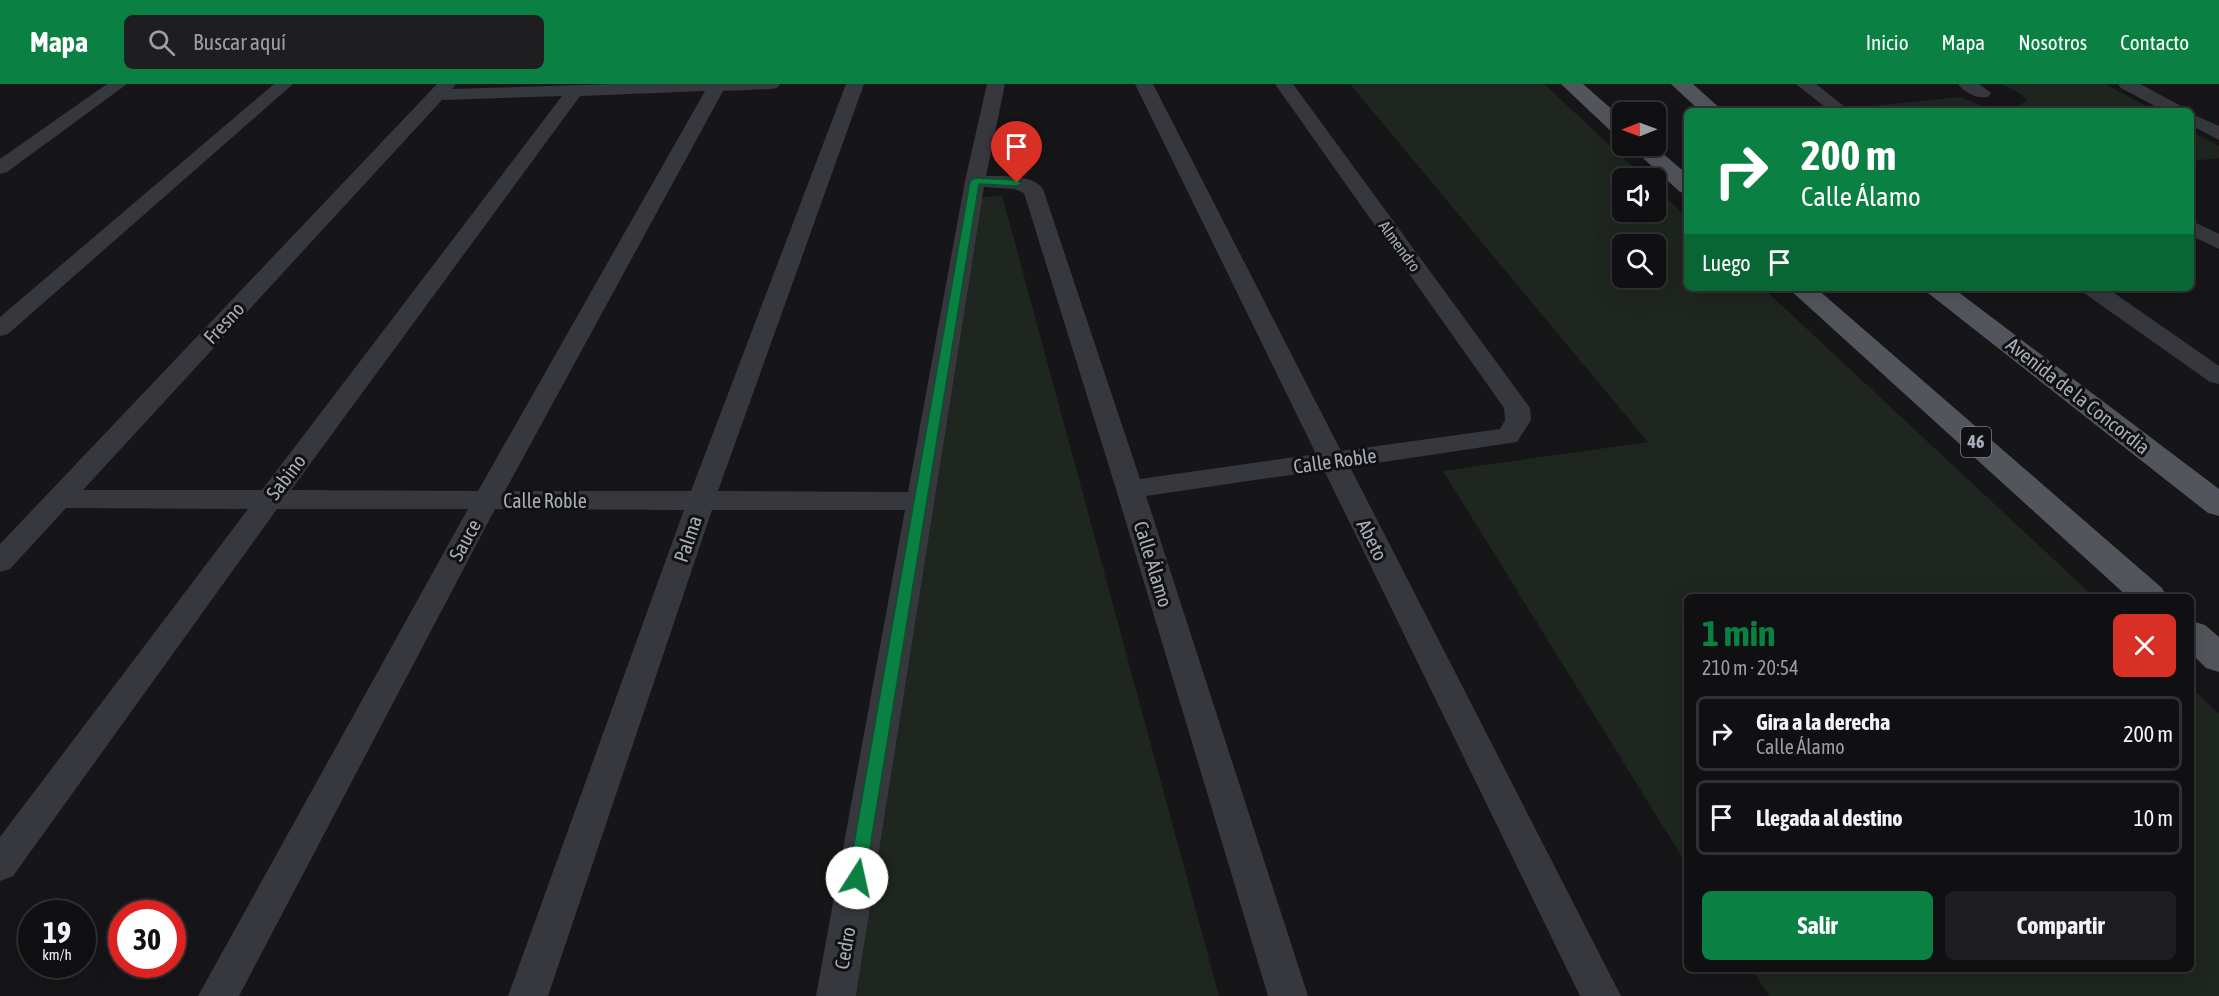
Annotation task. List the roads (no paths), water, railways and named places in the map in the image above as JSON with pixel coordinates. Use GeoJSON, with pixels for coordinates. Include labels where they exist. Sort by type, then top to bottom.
{"type":"FeatureCollection","features":[{"type":"Feature","properties":{"kind":"main road"},"geometry":{"type":"LineString","coordinates":[[1571,84],[1612,120]]}},
{"type":"Feature","properties":{"kind":"main road"},"geometry":{"type":"LineString","coordinates":[[1681,84],[1709,108]]}},
{"type":"Feature","properties":{"kind":"main road"},"geometry":{"type":"LineString","coordinates":[[1652,156],[1684,184]]}},
{"type":"Feature","properties":{"kind":"main road","name":"46"},"geometry":{"type":"LineString","coordinates":[[1805,291],[2147,594]]}},
{"type":"Feature","properties":{"kind":"main road","name":"Avenida de la Concordia"},"geometry":{"type":"LineString","coordinates":[[1941,291],[2219,505]]}},
{"type":"Feature","properties":{"kind":"main road"},"geometry":{"type":"LineString","coordinates":[[2194,636],[2219,658]]}},
{"type":"Feature","properties":{"kind":"street"},"geometry":{"type":"LineString","coordinates":[[0,168],[118,84]]}},
{"type":"Feature","properties":{"kind":"street"},"geometry":{"type":"LineString","coordinates":[[0,329],[284,84]]}},
{"type":"Feature","properties":{"kind":"street"},"geometry":{"type":"LineString","coordinates":[[442,90],[574,92],[771,84]]}},
{"type":"Feature","properties":{"kind":"street","name":"Palma"},"geometry":{"type":"LineString","coordinates":[[528,996],[701,501],[855,84]]}},
{"type":"Feature","properties":{"kind":"street","name":"Cedro"},"geometry":{"type":"LineString","coordinates":[[836,996],[975,181],[996,84]]}},
{"type":"Feature","properties":{"kind":"street","name":"Abeto"},"geometry":{"type":"LineString","coordinates":[[1144,84],[1601,996]]}},
{"type":"Feature","properties":{"kind":"street","name":"Almendro"},"geometry":{"type":"LineString","coordinates":[[1284,84],[1516,408]]}},
{"type":"Feature","properties":{"kind":"street"},"geometry":{"type":"LineString","coordinates":[[1804,84],[1837,108]]}},
{"type":"Feature","properties":{"kind":"street"},"geometry":{"type":"LineString","coordinates":[[2127,84],[2171,108]]}},
{"type":"Feature","properties":{"kind":"street","name":"Sauce"},"geometry":{"type":"LineString","coordinates":[[218,996],[486,501],[717,86]]}},
{"type":"Feature","properties":{"kind":"street","name":"Fresno"},"geometry":{"type":"LineString","coordinates":[[0,562],[442,90]]}},
{"type":"Feature","properties":{"kind":"street","name":"Sabino"},"geometry":{"type":"LineString","coordinates":[[0,865],[574,92]]}},
{"type":"Feature","properties":{"kind":"street"},"geometry":{"type":"LineString","coordinates":[[2194,120],[2219,134]]}},
{"type":"Feature","properties":{"kind":"street","name":"Calle Álamo"},"geometry":{"type":"LineString","coordinates":[[975,181],[1017,183],[1033,189],[1130,489],[1288,996]]}},
{"type":"Feature","properties":{"kind":"street"},"geometry":{"type":"LineString","coordinates":[[2194,228],[2219,243]]}},
{"type":"Feature","properties":{"kind":"street"},"geometry":{"type":"LineString","coordinates":[[2096,291],[2219,377]]}},
{"type":"Feature","properties":{"kind":"street","name":"Calle Roble"},"geometry":{"type":"LineString","coordinates":[[1130,489],[1508,436],[1518,420],[1516,408]]}},
{"type":"Feature","properties":{"kind":"street","name":"Calle Roble"},"geometry":{"type":"LineString","coordinates":[[59,499],[922,501]]}}]}
